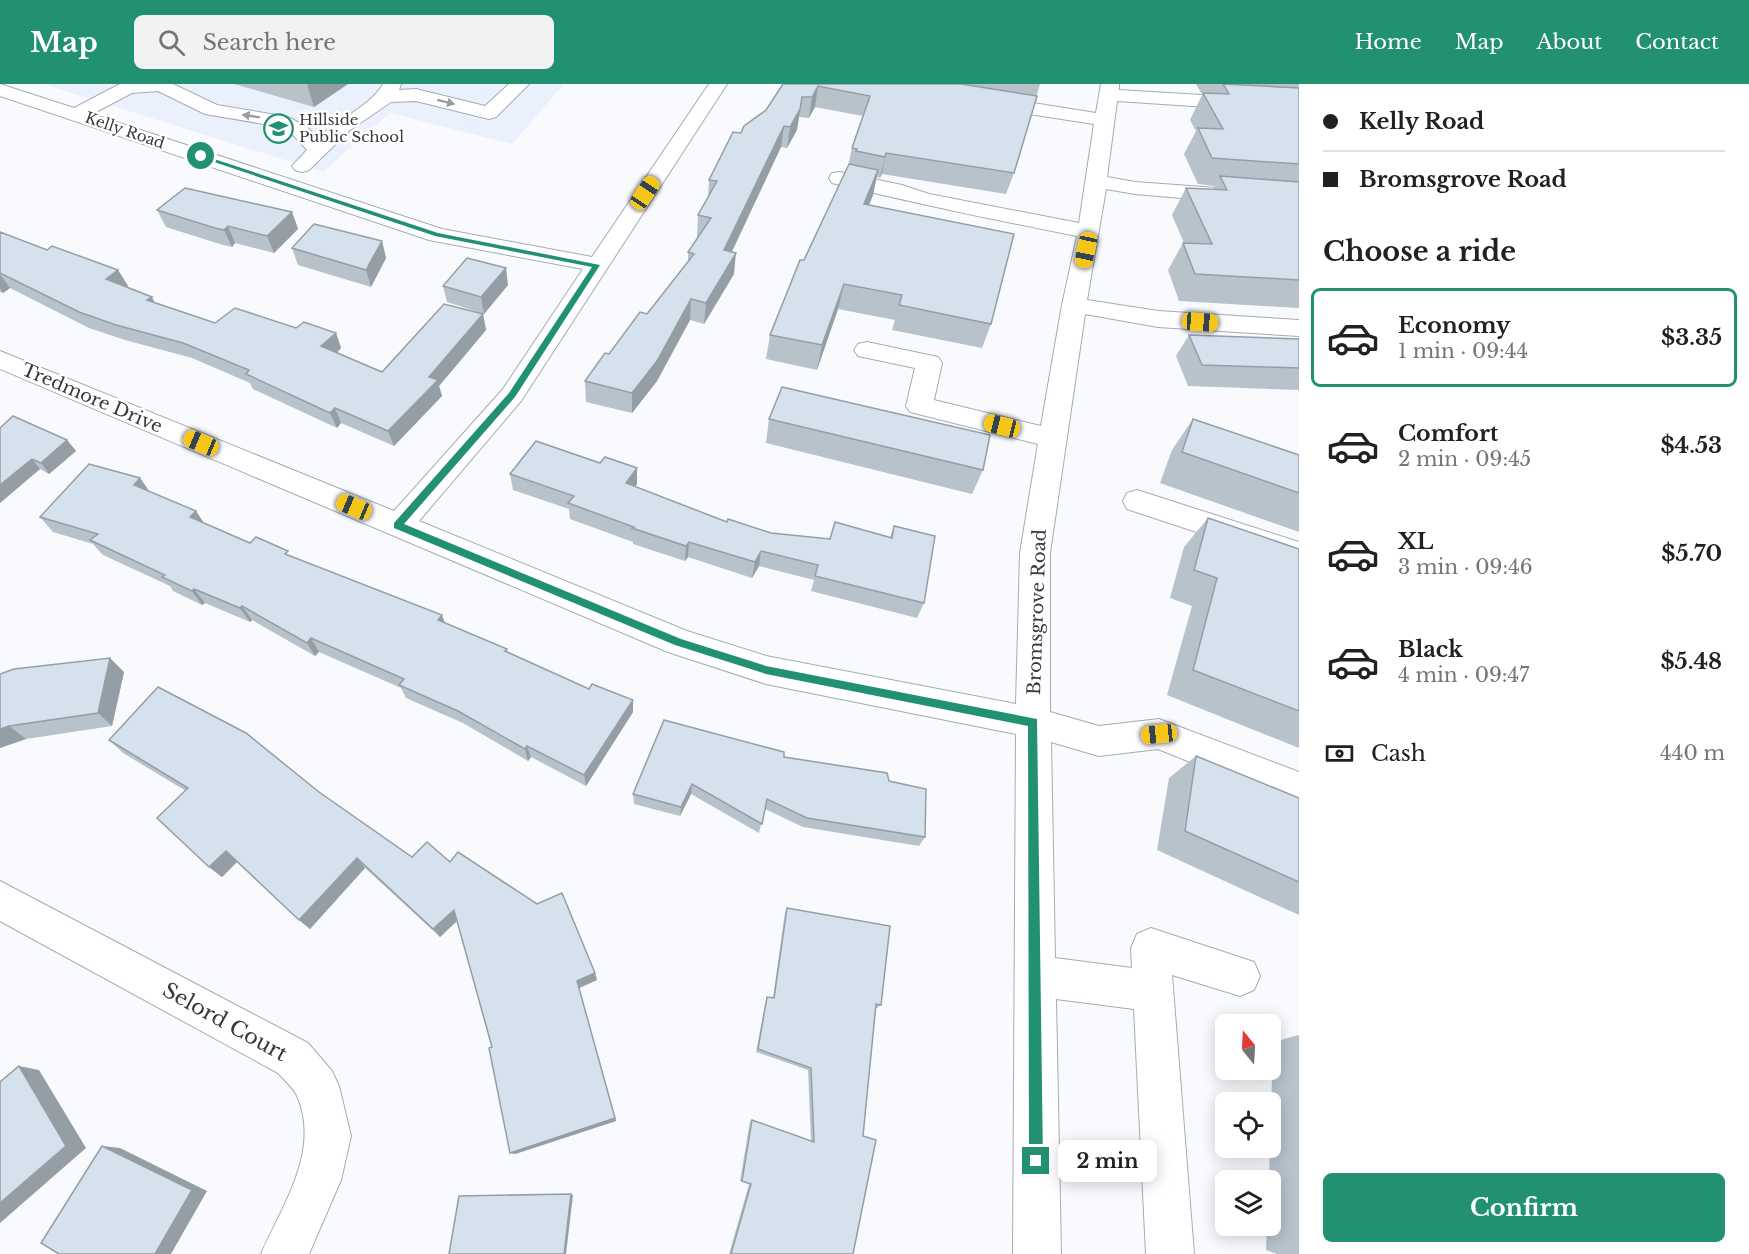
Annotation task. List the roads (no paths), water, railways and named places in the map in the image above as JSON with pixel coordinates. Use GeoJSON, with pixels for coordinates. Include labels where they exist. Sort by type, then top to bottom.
{"type":"FeatureCollection","features":[{"type":"Feature","properties":{"kind":"street"},"geometry":{"type":"LineString","coordinates":[[78,114],[127,88],[150,84],[162,86],[212,110],[281,121],[300,130],[319,151]]}},
{"type":"Feature","properties":{"kind":"street"},"geometry":{"type":"LineString","coordinates":[[283,183],[342,127],[377,105],[390,90],[489,113],[520,84]]}},
{"type":"Feature","properties":{"kind":"street"},"geometry":{"type":"LineString","coordinates":[[398,526],[512,395],[718,84]]}},
{"type":"Feature","properties":{"kind":"street"},"geometry":{"type":"LineString","coordinates":[[1109,89],[1299,107]]}},
{"type":"Feature","properties":{"kind":"street","name":"Bromsgrove Road"},"geometry":{"type":"LineString","coordinates":[[1037,1254],[1033,722],[1035,554],[1074,304],[1089,232],[1109,89]]}},
{"type":"Feature","properties":{"kind":"street","name":"Kelly Road"},"geometry":{"type":"LineString","coordinates":[[0,90],[437,235],[597,265]]}},
{"type":"Feature","properties":{"kind":"street"},"geometry":{"type":"LineString","coordinates":[[973,99],[1104,120]]}},
{"type":"Feature","properties":{"kind":"street"},"geometry":{"type":"LineString","coordinates":[[840,178],[902,191],[922,200],[1089,232]]}},
{"type":"Feature","properties":{"kind":"street"},"geometry":{"type":"LineString","coordinates":[[1095,181],[1135,189],[1299,201]]}},
{"type":"Feature","properties":{"kind":"street"},"geometry":{"type":"LineString","coordinates":[[1074,304],[1158,319],[1299,328]]}},
{"type":"Feature","properties":{"kind":"street"},"geometry":{"type":"LineString","coordinates":[[867,350],[929,363],[919,406],[1052,438]]}},
{"type":"Feature","properties":{"kind":"street","name":"Tredmore Drive"},"geometry":{"type":"LineString","coordinates":[[1,362],[679,642],[766,670],[1033,722],[1099,741],[1159,734],[1299,789]]}},
{"type":"Feature","properties":{"kind":"street"},"geometry":{"type":"LineString","coordinates":[[1137,501],[1299,554]]}},
{"type":"Feature","properties":{"kind":"street","name":"Selord Court"},"geometry":{"type":"LineString","coordinates":[[0,900],[293,1058],[317,1086],[329,1136],[318,1180],[285,1254]]}},
{"type":"Feature","properties":{"kind":"street"},"geometry":{"type":"LineString","coordinates":[[1170,1254],[1151,948],[1240,976]]}},
{"type":"Feature","properties":{"kind":"street"},"geometry":{"type":"LineString","coordinates":[[1035,976],[1154,991]]}},
{"type":"Feature","properties":{"kind":"place","name":"Hillside Public School"},"geometry":{"type":"Point","coordinates":[278,128]}}]}
